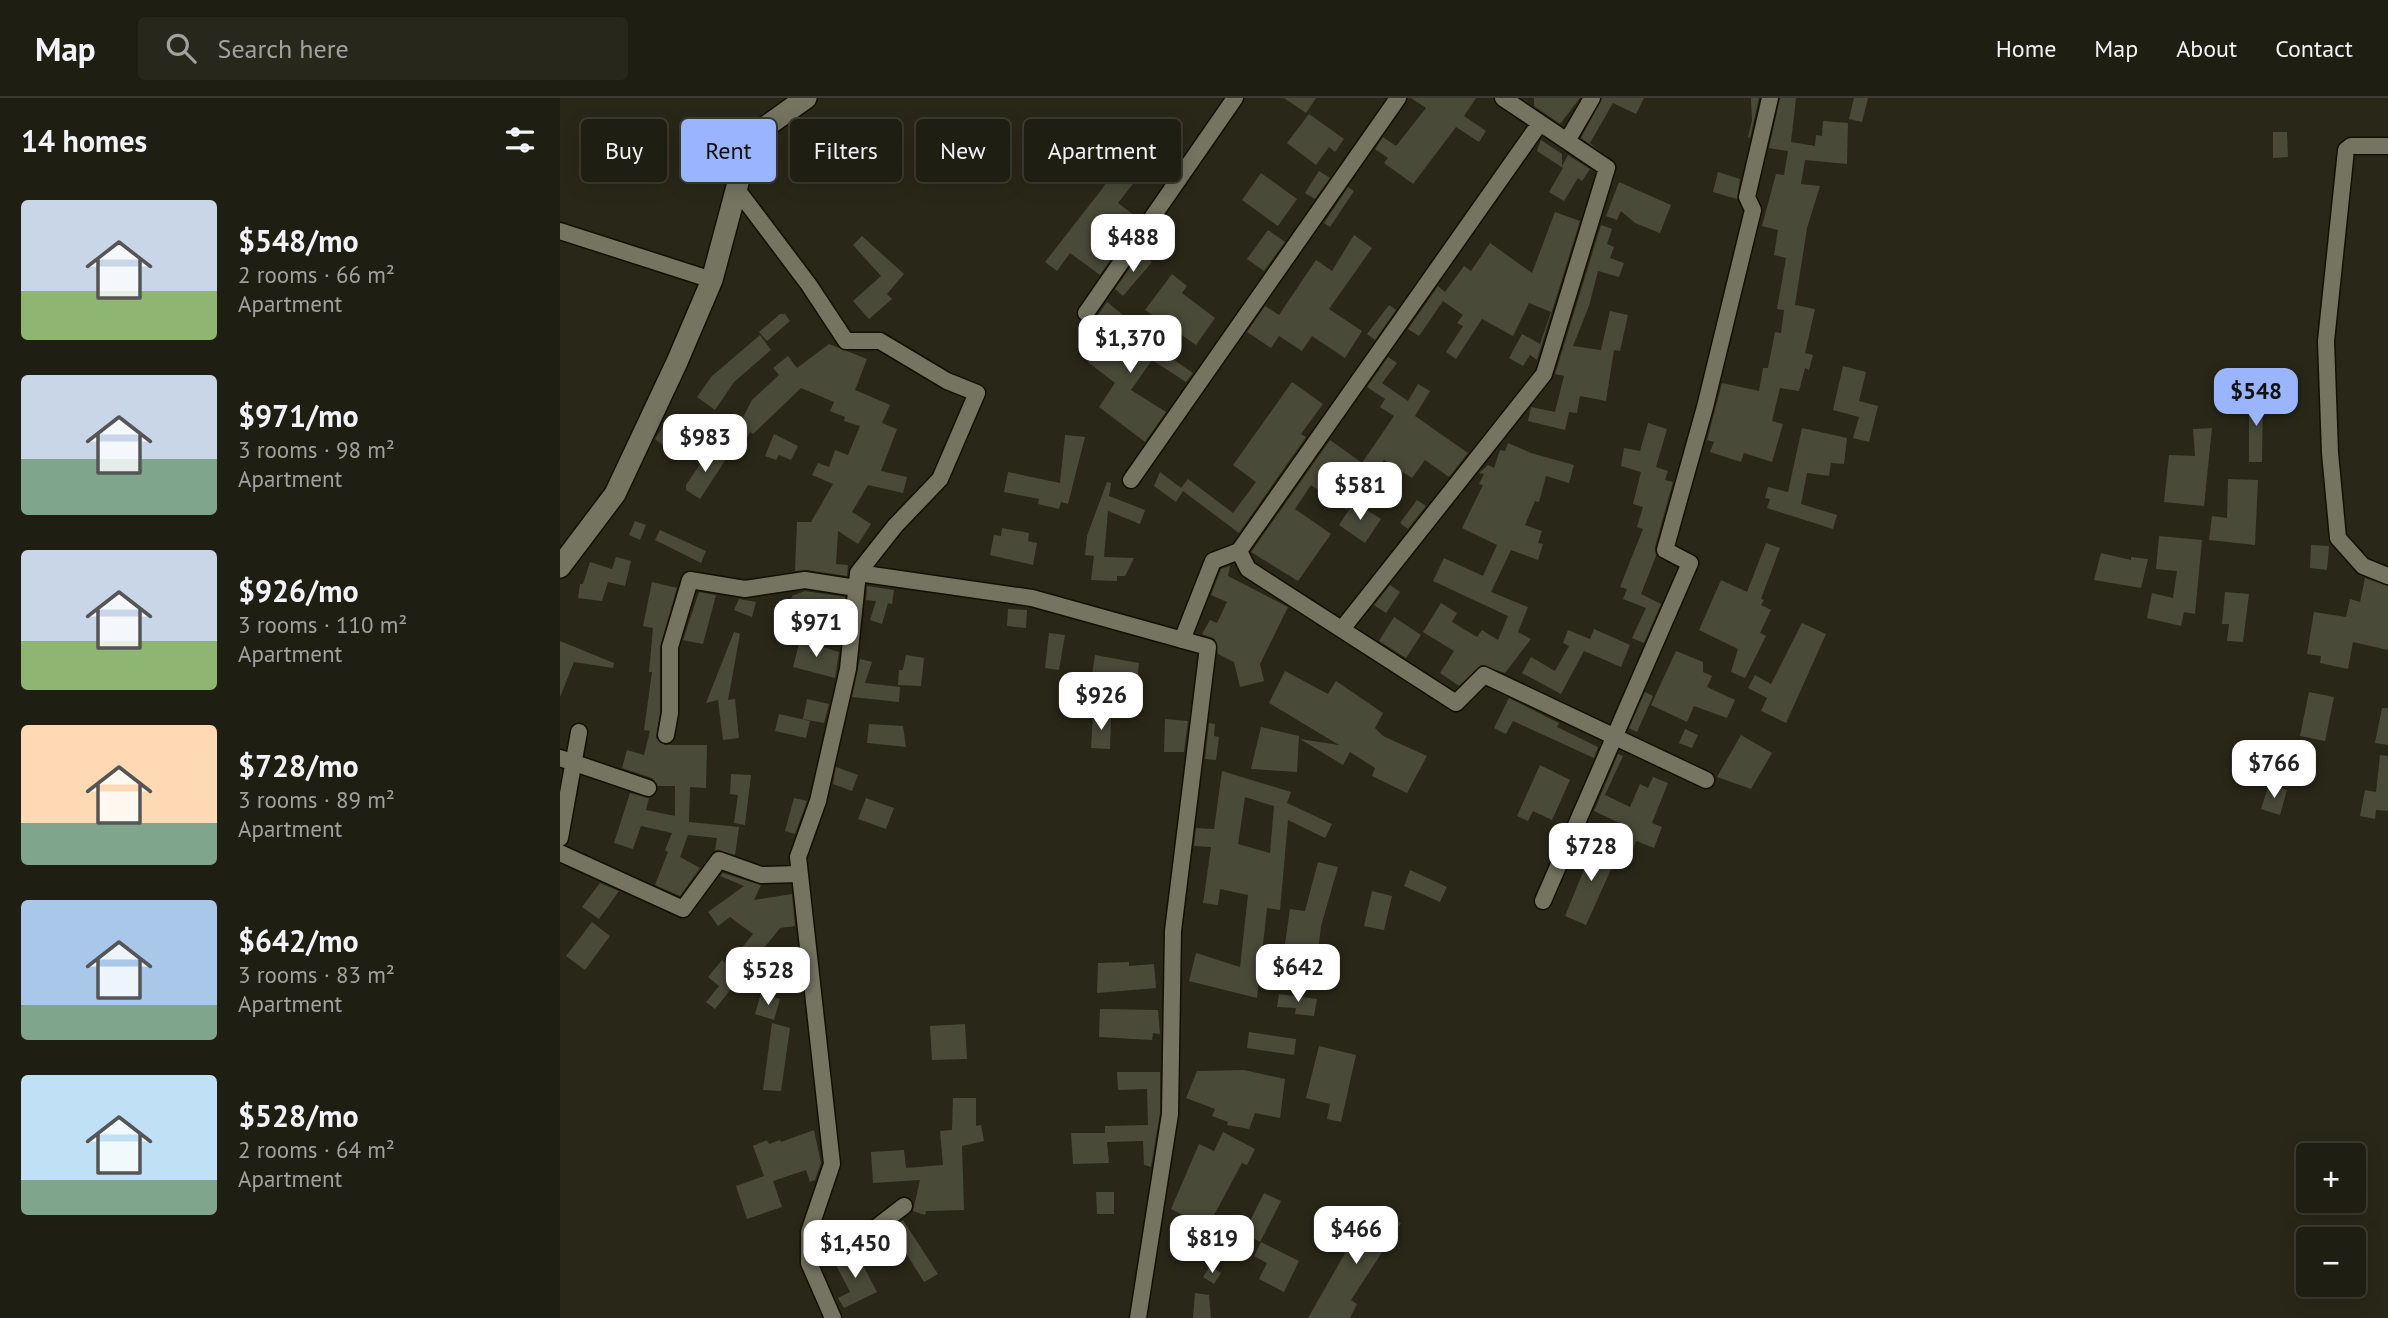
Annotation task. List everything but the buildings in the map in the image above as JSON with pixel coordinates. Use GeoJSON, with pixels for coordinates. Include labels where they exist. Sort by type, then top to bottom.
{"type":"FeatureCollection","features":[{"type":"Feature","properties":{"kind":"street"},"geometry":{"type":"LineString","coordinates":[[560,566],[615,494],[712,280],[750,138],[806,98]]}},
{"type":"Feature","properties":{"kind":"street"},"geometry":{"type":"LineString","coordinates":[[1086,313],[1235,98]]}},
{"type":"Feature","properties":{"kind":"street"},"geometry":{"type":"LineString","coordinates":[[1131,480],[1398,98]]}},
{"type":"Feature","properties":{"kind":"street"},"geometry":{"type":"LineString","coordinates":[[1342,629],[1544,374],[1607,168],[1503,98]]}},
{"type":"Feature","properties":{"kind":"street"},"geometry":{"type":"LineString","coordinates":[[1567,141],[1592,98]]}},
{"type":"Feature","properties":{"kind":"street"},"geometry":{"type":"LineString","coordinates":[[1543,901],[1690,563],[1665,550],[1705,407],[1753,210],[1747,197],[1770,98]]}},
{"type":"Feature","properties":{"kind":"street"},"geometry":{"type":"LineString","coordinates":[[1182,640],[1213,561],[1239,551],[1540,123]]}},
{"type":"Feature","properties":{"kind":"street"},"geometry":{"type":"LineString","coordinates":[[2388,146],[2351,146],[2346,150],[2326,341],[2329,453],[2338,538],[2363,566],[2388,576]]}},
{"type":"Feature","properties":{"kind":"street"},"geometry":{"type":"LineString","coordinates":[[736,188],[846,341],[880,341],[947,381],[977,393],[940,479],[895,526],[857,580],[848,669],[818,801],[798,857],[832,1164],[809,1233],[810,1263],[833,1318]]}},
{"type":"Feature","properties":{"kind":"street"},"geometry":{"type":"LineString","coordinates":[[560,231],[712,280]]}},
{"type":"Feature","properties":{"kind":"street"},"geometry":{"type":"LineString","coordinates":[[1239,551],[1248,569],[1456,703],[1484,675],[1706,780]]}},
{"type":"Feature","properties":{"kind":"street"},"geometry":{"type":"LineString","coordinates":[[666,735],[670,713],[670,647],[690,580],[746,589],[805,580],[857,580],[1032,598],[1208,648],[1173,931],[1170,1114],[1138,1318]]}},
{"type":"Feature","properties":{"kind":"street"},"geometry":{"type":"LineString","coordinates":[[560,838],[567,761],[579,732]]}},
{"type":"Feature","properties":{"kind":"street"},"geometry":{"type":"LineString","coordinates":[[567,761],[648,788]]}},
{"type":"Feature","properties":{"kind":"street"},"geometry":{"type":"LineString","coordinates":[[560,853],[683,909],[719,860],[761,876],[800,874]]}},
{"type":"Feature","properties":{"kind":"street"},"geometry":{"type":"LineString","coordinates":[[810,1251],[856,1242],[904,1206]]}}]}
